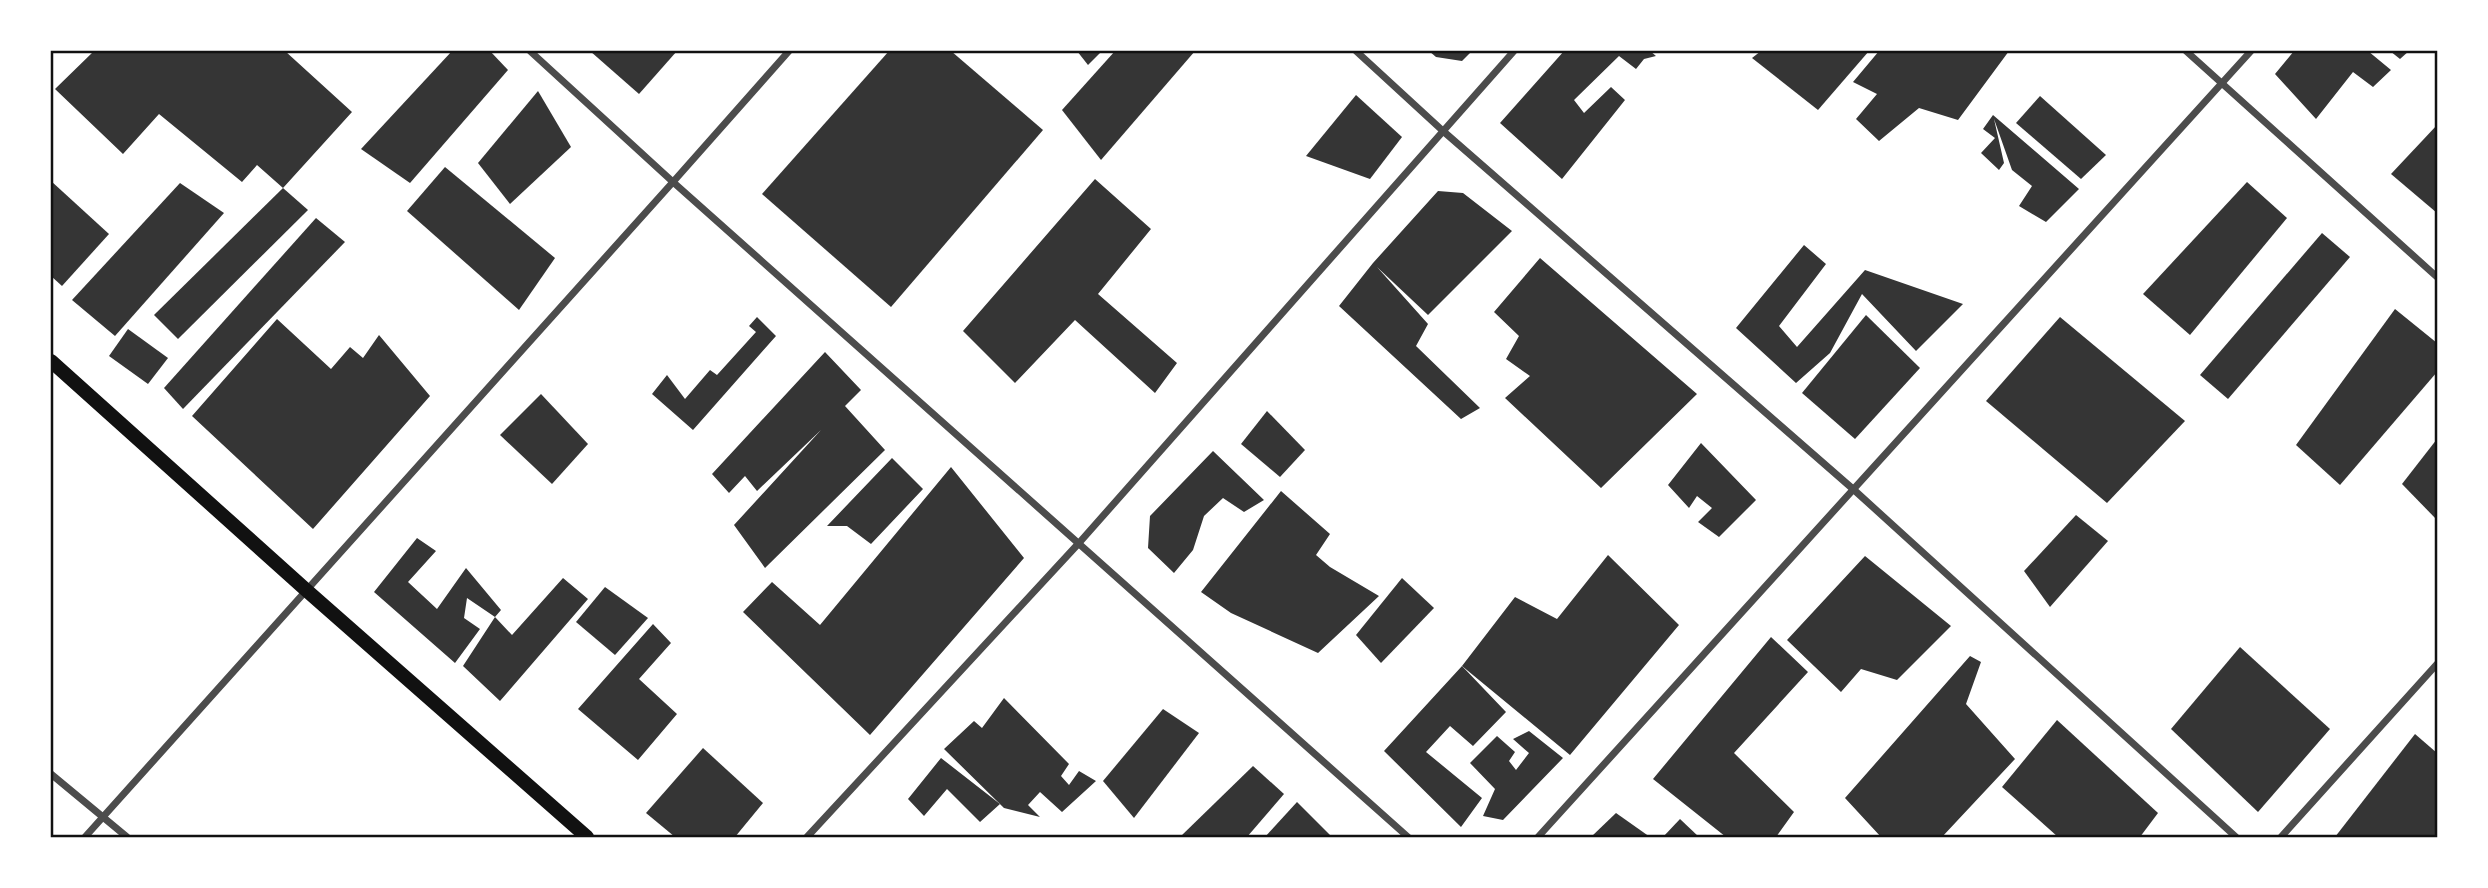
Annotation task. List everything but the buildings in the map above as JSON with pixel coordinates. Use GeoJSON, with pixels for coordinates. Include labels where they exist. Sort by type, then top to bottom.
{"type":"FeatureCollection","features":[{"type":"Feature","properties":{"kind":"main road"},"geometry":{"type":"LineString","coordinates":[[51,361],[305,590],[587,837]]}},
{"type":"Feature","properties":{"kind":"street"},"geometry":{"type":"LineString","coordinates":[[530,51],[673,183],[1408,837]]}},
{"type":"Feature","properties":{"kind":"street"},"geometry":{"type":"LineString","coordinates":[[85,837],[789,51]]}},
{"type":"Feature","properties":{"kind":"street"},"geometry":{"type":"LineString","coordinates":[[1356,51],[1443,131],[1853,489],[2236,837]]}},
{"type":"Feature","properties":{"kind":"street"},"geometry":{"type":"LineString","coordinates":[[807,837],[1079,543],[1514,51]]}},
{"type":"Feature","properties":{"kind":"street"},"geometry":{"type":"LineString","coordinates":[[2186,51],[2437,277]]}},
{"type":"Feature","properties":{"kind":"street"},"geometry":{"type":"LineString","coordinates":[[1538,837],[2251,51]]}},
{"type":"Feature","properties":{"kind":"street"},"geometry":{"type":"LineString","coordinates":[[2281,837],[2437,664]]}},
{"type":"Feature","properties":{"kind":"street"},"geometry":{"type":"LineString","coordinates":[[51,774],[127,837]]}}]}
